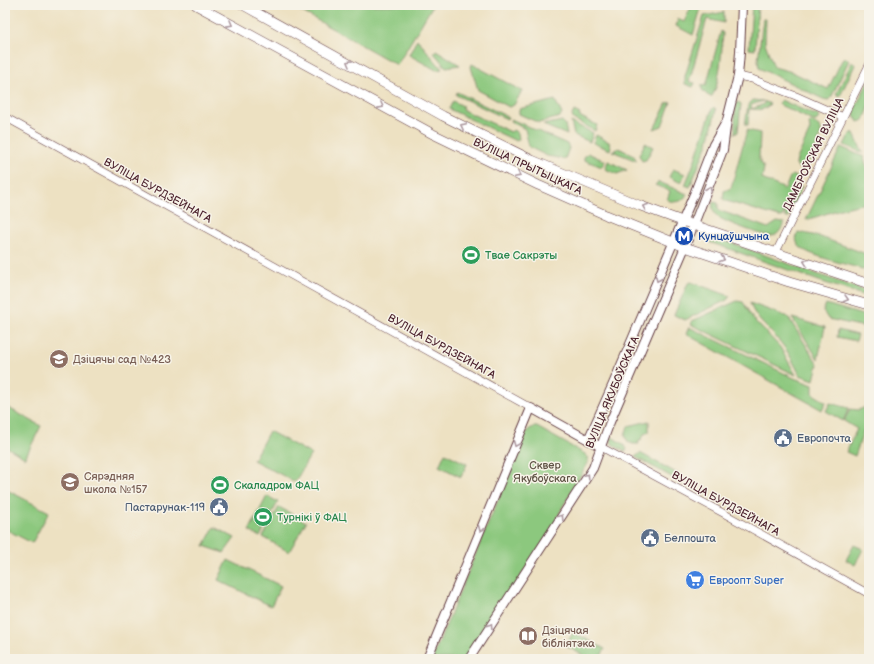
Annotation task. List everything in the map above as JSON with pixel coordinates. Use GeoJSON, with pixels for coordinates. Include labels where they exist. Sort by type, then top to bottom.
{"type":"FeatureCollection","features":[{"type":"Feature","properties":{"kind":"main road","name":"ВУЛІЦА ПРЫТЫЦКАГА"},"geometry":{"type":"LineString","coordinates":[[196,5],[433,134],[545,188],[673,243],[804,286],[869,305]]}},
{"type":"Feature","properties":{"kind":"main road","name":"ВУЛІЦА ПРЫТЫЦКАГА"},"geometry":{"type":"LineString","coordinates":[[243,5],[443,116],[525,157],[641,206],[869,284]]}},
{"type":"Feature","properties":{"kind":"main road"},"geometry":{"type":"LineString","coordinates":[[727,120],[738,76],[742,5]]}},
{"type":"Feature","properties":{"kind":"main road","name":"ВУЛІЦА ЯКУБОЎСКАГА"},"geometry":{"type":"LineString","coordinates":[[588,440],[673,243],[713,145],[727,120]]}},
{"type":"Feature","properties":{"kind":"main road","name":"ВУЛІЦА ЯКУБОЎСКАГА"},"geometry":{"type":"LineString","coordinates":[[469,659],[593,468],[610,422],[685,247],[723,150],[727,120]]}},
{"type":"Feature","properties":{"kind":"main road"},"geometry":{"type":"LineString","coordinates":[[427,659],[531,408]]}},
{"type":"Feature","properties":{"kind":"main road","name":"ВУЛІЦА БУРДЗЕЙНАГА"},"geometry":{"type":"LineString","coordinates":[[531,408],[601,447]]}},
{"type":"Feature","properties":{"kind":"street","name":"ДАМБРОЎСКАЯ ВУЛІЦА"},"geometry":{"type":"LineString","coordinates":[[776,252],[869,65]]}},
{"type":"Feature","properties":{"kind":"street"},"geometry":{"type":"LineString","coordinates":[[738,76],[752,79],[796,96],[843,117]]}},
{"type":"Feature","properties":{"kind":"street","name":"ВУЛІЦА БУРДЗЕЙНАГА"},"geometry":{"type":"LineString","coordinates":[[5,117],[531,408]]}},
{"type":"Feature","properties":{"kind":"street","name":"ВУЛІЦА БУРДЗЕЙНАГА"},"geometry":{"type":"LineString","coordinates":[[601,447],[869,594]]}},
{"type":"Feature","properties":{"kind":"green space"},"geometry":{"type":"Polygon","coordinates":[[[290,5],[433,5],[397,65],[290,5]]]}},
{"type":"Feature","properties":{"kind":"green space"},"geometry":{"type":"Polygon","coordinates":[[[692,5],[702,5],[693,35],[676,26],[678,19],[684,22],[692,5]]]}},
{"type":"Feature","properties":{"kind":"green space"},"geometry":{"type":"Polygon","coordinates":[[[752,5],[758,5],[755,50],[749,49],[752,5]]]}},
{"type":"Feature","properties":{"kind":"green space"},"geometry":{"type":"Polygon","coordinates":[[[724,12],[724,23],[707,19],[689,82],[695,83],[693,87],[685,84],[685,76],[704,16],[724,12]]]}},
{"type":"Feature","properties":{"kind":"green space"},"geometry":{"type":"Polygon","coordinates":[[[763,19],[766,19],[765,43],[774,67],[792,72],[828,89],[842,60],[845,58],[849,60],[831,98],[828,100],[823,99],[759,68],[758,60],[763,19]]]}},
{"type":"Feature","properties":{"kind":"green space"},"geometry":{"type":"Polygon","coordinates":[[[721,31],[723,33],[720,67],[717,85],[711,97],[702,90],[702,85],[706,86],[721,31]]]}},
{"type":"Feature","properties":{"kind":"green space"},"geometry":{"type":"Polygon","coordinates":[[[417,39],[442,69],[436,70],[409,55],[417,39]]]}},
{"type":"Feature","properties":{"kind":"green space"},"geometry":{"type":"Polygon","coordinates":[[[436,50],[460,65],[446,67],[434,53],[436,50]]]}},
{"type":"Feature","properties":{"kind":"green space"},"geometry":{"type":"Polygon","coordinates":[[[852,62],[855,65],[840,96],[836,94],[852,62]]]}},
{"type":"Feature","properties":{"kind":"green space"},"geometry":{"type":"Polygon","coordinates":[[[472,64],[522,91],[514,105],[509,107],[478,90],[471,67],[472,64]]]}},
{"type":"Feature","properties":{"kind":"green space"},"geometry":{"type":"Polygon","coordinates":[[[869,80],[869,108],[864,120],[858,122],[854,115],[854,110],[869,80]]]}},
{"type":"Feature","properties":{"kind":"green space"},"geometry":{"type":"Polygon","coordinates":[[[457,92],[508,117],[507,119],[456,95],[457,92]]]}},
{"type":"Feature","properties":{"kind":"green space"},"geometry":{"type":"Polygon","coordinates":[[[555,100],[562,114],[560,117],[539,123],[519,114],[519,109],[555,100]]]}},
{"type":"Feature","properties":{"kind":"green space"},"geometry":{"type":"Polygon","coordinates":[[[753,100],[763,101],[751,105],[752,109],[764,104],[764,101],[770,104],[763,109],[758,110],[749,109],[748,125],[745,125],[748,105],[753,100]]]}},
{"type":"Feature","properties":{"kind":"green space"},"geometry":{"type":"Polygon","coordinates":[[[781,100],[820,117],[816,121],[813,121],[780,105],[779,103],[781,100]]]}},
{"type":"Feature","properties":{"kind":"green space"},"geometry":{"type":"Polygon","coordinates":[[[453,101],[463,106],[463,110],[511,132],[513,130],[518,133],[519,139],[516,141],[449,109],[453,101]]]}},
{"type":"Feature","properties":{"kind":"green space"},"geometry":{"type":"Polygon","coordinates":[[[671,102],[662,126],[654,129],[667,103],[671,102]]]}},
{"type":"Feature","properties":{"kind":"green space"},"geometry":{"type":"Polygon","coordinates":[[[739,102],[741,104],[738,132],[735,134],[735,109],[737,103],[739,102]]]}},
{"type":"Feature","properties":{"kind":"green space"},"geometry":{"type":"Polygon","coordinates":[[[714,107],[716,110],[708,143],[690,187],[685,185],[714,107]]]}},
{"type":"Feature","properties":{"kind":"green space"},"geometry":{"type":"Polygon","coordinates":[[[574,111],[580,114],[579,116],[597,125],[595,131],[573,119],[572,115],[574,111]]]}},
{"type":"Feature","properties":{"kind":"green space"},"geometry":{"type":"Polygon","coordinates":[[[511,119],[567,144],[569,148],[565,159],[547,156],[529,147],[525,129],[510,121],[511,119]]]}},
{"type":"Feature","properties":{"kind":"green space"},"geometry":{"type":"Polygon","coordinates":[[[562,121],[565,124],[567,135],[543,125],[562,121]]]}},
{"type":"Feature","properties":{"kind":"green space"},"geometry":{"type":"Polygon","coordinates":[[[571,122],[593,133],[590,142],[574,135],[571,122]]]}},
{"type":"Feature","properties":{"kind":"green space"},"geometry":{"type":"Polygon","coordinates":[[[811,122],[817,124],[821,129],[820,137],[805,168],[799,169],[796,164],[797,159],[810,130],[809,123],[811,122]]]}},
{"type":"Feature","properties":{"kind":"green space"},"geometry":{"type":"Polygon","coordinates":[[[747,130],[760,133],[759,159],[764,168],[762,179],[785,189],[792,175],[797,177],[799,180],[782,217],[723,199],[724,191],[731,188],[747,130]]]}},
{"type":"Feature","properties":{"kind":"green space"},"geometry":{"type":"Polygon","coordinates":[[[853,132],[863,153],[844,145],[848,137],[853,132]]]}},
{"type":"Feature","properties":{"kind":"green space"},"geometry":{"type":"Polygon","coordinates":[[[596,135],[609,142],[611,147],[610,150],[593,143],[596,135]]]}},
{"type":"Feature","properties":{"kind":"green space"},"geometry":{"type":"Polygon","coordinates":[[[645,143],[653,147],[646,160],[642,161],[639,155],[645,143]]]}},
{"type":"Feature","properties":{"kind":"green space"},"geometry":{"type":"Polygon","coordinates":[[[841,147],[864,157],[869,176],[869,202],[806,220],[841,147]]]}},
{"type":"Feature","properties":{"kind":"green space"},"geometry":{"type":"Polygon","coordinates":[[[619,148],[634,156],[637,161],[612,151],[619,148]]]}},
{"type":"Feature","properties":{"kind":"green space"},"geometry":{"type":"Polygon","coordinates":[[[588,153],[605,161],[602,167],[584,160],[584,157],[588,153]]]}},
{"type":"Feature","properties":{"kind":"green space"},"geometry":{"type":"Polygon","coordinates":[[[608,161],[627,170],[617,174],[605,169],[608,161]]]}},
{"type":"Feature","properties":{"kind":"green space"},"geometry":{"type":"Polygon","coordinates":[[[673,169],[685,174],[681,183],[669,177],[673,169]]]}},
{"type":"Feature","properties":{"kind":"green space"},"geometry":{"type":"Polygon","coordinates":[[[659,182],[687,194],[681,201],[678,202],[667,200],[670,191],[655,185],[659,182]]]}},
{"type":"Feature","properties":{"kind":"green space"},"geometry":{"type":"Polygon","coordinates":[[[802,186],[788,218],[785,217],[785,213],[798,188],[802,186]]]}},
{"type":"Feature","properties":{"kind":"green space"},"geometry":{"type":"Polygon","coordinates":[[[713,202],[718,203],[718,208],[721,211],[768,228],[777,222],[784,223],[780,231],[772,236],[761,234],[735,225],[717,216],[713,208],[713,202]]]}},
{"type":"Feature","properties":{"kind":"green space"},"geometry":{"type":"Polygon","coordinates":[[[798,232],[818,236],[869,255],[869,271],[823,258],[806,251],[799,246],[796,241],[798,232]]]}},
{"type":"Feature","properties":{"kind":"green space"},"geometry":{"type":"Polygon","coordinates":[[[710,237],[718,238],[869,292],[869,297],[709,242],[710,237]]]}},
{"type":"Feature","properties":{"kind":"green space"},"geometry":{"type":"Polygon","coordinates":[[[691,282],[730,296],[727,300],[685,320],[674,315],[688,283],[691,282]]]}},
{"type":"Feature","properties":{"kind":"green space"},"geometry":{"type":"Polygon","coordinates":[[[737,301],[743,302],[753,319],[780,347],[796,375],[691,324],[692,321],[737,301]]]}},
{"type":"Feature","properties":{"kind":"green space"},"geometry":{"type":"Polygon","coordinates":[[[750,303],[788,317],[818,364],[814,380],[800,375],[786,350],[755,314],[750,303]]]}},
{"type":"Feature","properties":{"kind":"green space"},"geometry":{"type":"Polygon","coordinates":[[[826,304],[869,317],[869,328],[828,319],[823,311],[826,304]]]}},
{"type":"Feature","properties":{"kind":"green space"},"geometry":{"type":"Polygon","coordinates":[[[792,318],[825,327],[818,359],[792,318]]]}},
{"type":"Feature","properties":{"kind":"green space"},"geometry":{"type":"Polygon","coordinates":[[[689,327],[794,378],[813,385],[813,394],[826,402],[822,410],[686,334],[689,327]]]}},
{"type":"Feature","properties":{"kind":"green space"},"geometry":{"type":"Polygon","coordinates":[[[838,330],[858,335],[856,341],[837,337],[838,330]]]}},
{"type":"Feature","properties":{"kind":"green space"},"geometry":{"type":"Polygon","coordinates":[[[830,403],[849,408],[843,421],[826,411],[830,403]]]}},
{"type":"Feature","properties":{"kind":"green space"},"geometry":{"type":"Polygon","coordinates":[[[866,405],[869,406],[869,422],[866,424],[855,456],[846,452],[857,429],[844,421],[850,409],[859,410],[866,405]]]}},
{"type":"Feature","properties":{"kind":"green space"},"geometry":{"type":"Polygon","coordinates":[[[5,406],[41,426],[25,458],[5,446],[5,406]]]}},
{"type":"Feature","properties":{"kind":"green space"},"geometry":{"type":"Polygon","coordinates":[[[649,421],[649,432],[644,434],[642,439],[638,441],[639,444],[628,442],[625,435],[628,426],[649,421]]]}},
{"type":"Feature","properties":{"kind":"green space","name":"Сквер Якубоўскага"},"geometry":{"type":"Polygon","coordinates":[[[533,427],[537,427],[585,454],[588,458],[588,463],[562,508],[551,531],[466,659],[432,659],[525,435],[528,430],[533,427]]]}},
{"type":"Feature","properties":{"kind":"green space"},"geometry":{"type":"Polygon","coordinates":[[[269,431],[311,454],[295,482],[253,460],[269,431]]]}},
{"type":"Feature","properties":{"kind":"green space"},"geometry":{"type":"Polygon","coordinates":[[[610,436],[623,444],[627,449],[625,452],[612,444],[610,436]]]}},
{"type":"Feature","properties":{"kind":"green space"},"geometry":{"type":"Polygon","coordinates":[[[445,453],[467,464],[461,477],[439,466],[445,453]]]}},
{"type":"Feature","properties":{"kind":"green space"},"geometry":{"type":"Polygon","coordinates":[[[640,453],[680,475],[682,479],[681,482],[635,457],[640,453]]]}},
{"type":"Feature","properties":{"kind":"green space"},"geometry":{"type":"Polygon","coordinates":[[[5,489],[49,512],[32,543],[5,529],[5,489]]]}},
{"type":"Feature","properties":{"kind":"green space","name":"Турнікі ў ФАЦ"},"geometry":{"type":"Polygon","coordinates":[[[267,496],[278,502],[260,537],[249,531],[267,496]]]}},
{"type":"Feature","properties":{"kind":"green space"},"geometry":{"type":"Polygon","coordinates":[[[279,507],[306,522],[289,552],[263,537],[279,507]]]}},
{"type":"Feature","properties":{"kind":"green space"},"geometry":{"type":"Polygon","coordinates":[[[214,527],[235,538],[224,553],[204,546],[214,527]]]}},
{"type":"Feature","properties":{"kind":"green space"},"geometry":{"type":"Polygon","coordinates":[[[854,545],[863,549],[855,565],[846,560],[854,545]]]}},
{"type":"Feature","properties":{"kind":"green space"},"geometry":{"type":"Polygon","coordinates":[[[228,560],[281,586],[271,606],[218,580],[228,560]]]}},
{"type":"Feature","properties":{"kind":"green space"},"geometry":{"type":"Polygon","coordinates":[[[573,632],[605,649],[599,659],[590,659],[566,646],[573,632]]]}},
{"type":"Feature","properties":{"kind":"place","name":"Кунцаўшчына"},"geometry":{"type":"Point","coordinates":[684,236]}},
{"type":"Feature","properties":{"kind":"place","name":"Твае Сакрэты"},"geometry":{"type":"Point","coordinates":[471,255]}},
{"type":"Feature","properties":{"kind":"place","name":"Дзіцячы сад №423"},"geometry":{"type":"Point","coordinates":[59,359]}},
{"type":"Feature","properties":{"kind":"place","name":"Европочта"},"geometry":{"type":"Point","coordinates":[783,438]}},
{"type":"Feature","properties":{"kind":"place","name":"Сярэдняя школа №157"},"geometry":{"type":"Point","coordinates":[70,482]}},
{"type":"Feature","properties":{"kind":"place","name":"Скаладром ФАЦ"},"geometry":{"type":"Point","coordinates":[220,485]}},
{"type":"Feature","properties":{"kind":"place","name":"Пастарунак-119"},"geometry":{"type":"Point","coordinates":[219,507]}},
{"type":"Feature","properties":{"kind":"place","name":"Турнікі ў ФАЦ"},"geometry":{"type":"Point","coordinates":[263,517]}},
{"type":"Feature","properties":{"kind":"place","name":"Белпошта"},"geometry":{"type":"Point","coordinates":[650,538]}},
{"type":"Feature","properties":{"kind":"place","name":"Евроопт Super"},"geometry":{"type":"Point","coordinates":[695,580]}},
{"type":"Feature","properties":{"kind":"place","name":"Дзіцячая бібліятэка"},"geometry":{"type":"Point","coordinates":[528,636]}}]}
